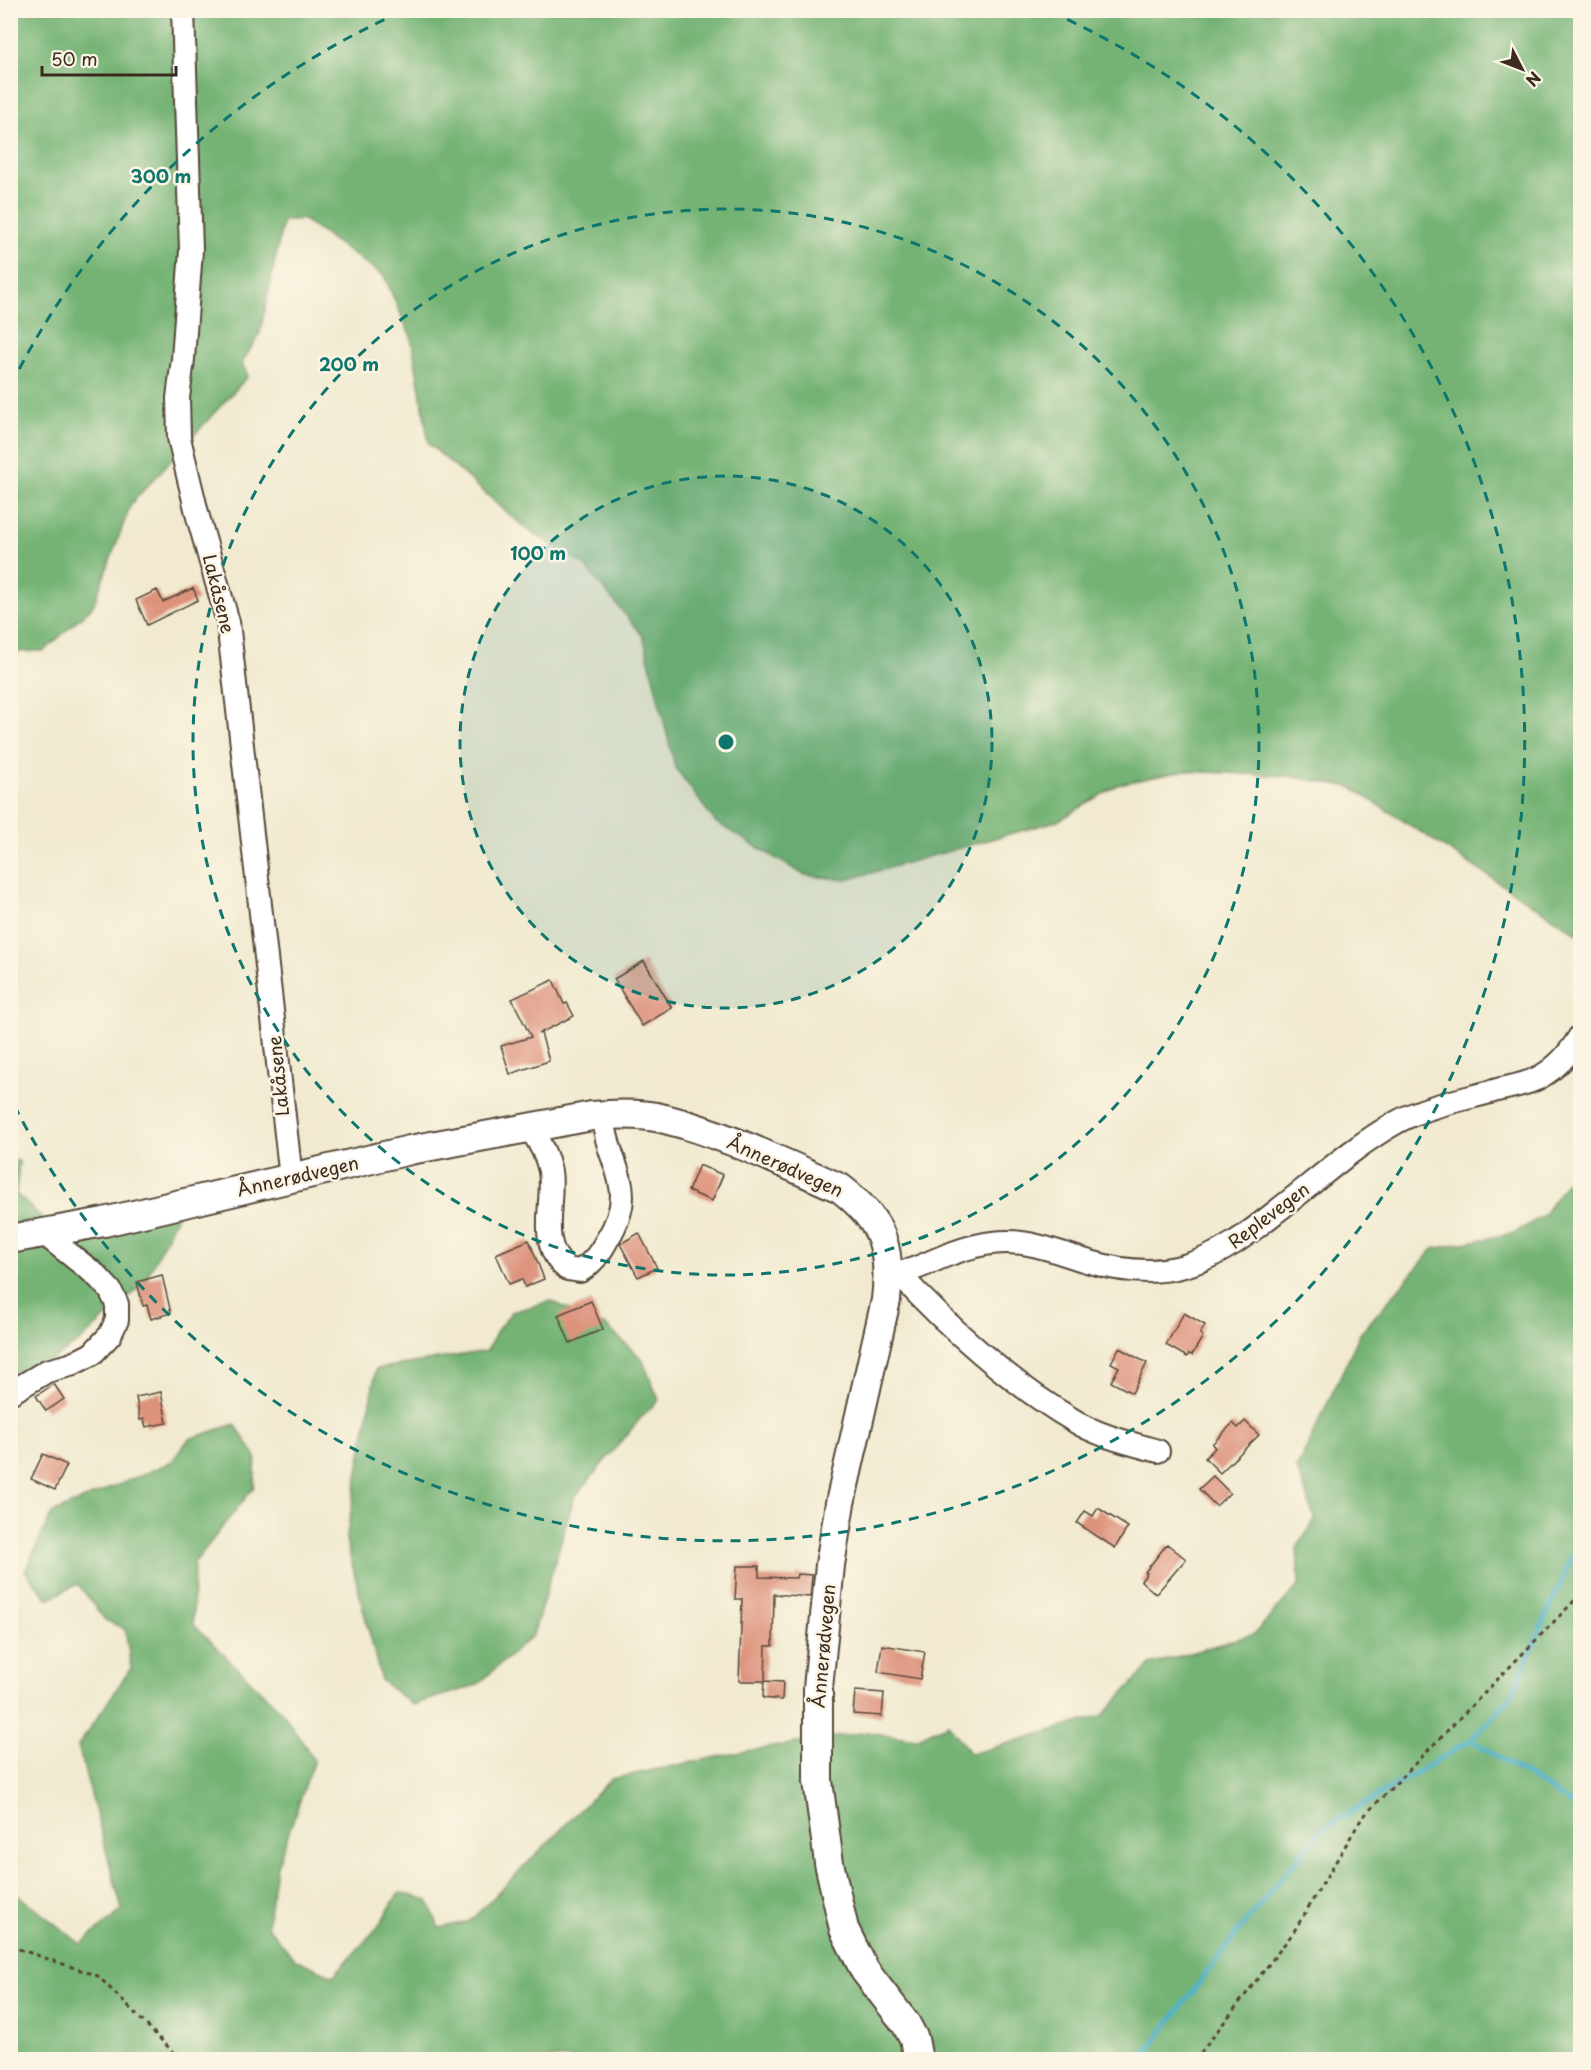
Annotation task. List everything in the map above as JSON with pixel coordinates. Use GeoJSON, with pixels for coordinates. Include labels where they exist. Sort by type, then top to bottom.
{"type":"FeatureCollection","features":[{"type":"Feature","properties":{"kind":"main road","name":"Ånnerødvegen"},"geometry":{"type":"LineString","coordinates":[[10,1239],[104,1222],[410,1150],[603,1115],[663,1118],[702,1131],[840,1188],[867,1211],[878,1227],[894,1273],[840,1503],[830,1565],[818,1688],[818,1780],[829,1863],[844,1929],[854,1952],[871,1979],[906,2024],[914,2039],[918,2060]]}},
{"type":"Feature","properties":{"kind":"street","name":"Lakåsene"},"geometry":{"type":"LineString","coordinates":[[183,10],[191,250],[178,398],[179,438],[198,517],[228,622],[291,1178]]}},
{"type":"Feature","properties":{"kind":"street","name":"Replevegen"},"geometry":{"type":"LineString","coordinates":[[894,1273],[973,1246],[1007,1242],[1039,1245],[1090,1262],[1125,1270],[1156,1271],[1183,1266],[1209,1257],[1232,1245],[1349,1154],[1398,1122],[1430,1108],[1539,1078],[1558,1065],[1573,1050],[1581,1036]]}},
{"type":"Feature","properties":{"kind":"street"},"geometry":{"type":"LineString","coordinates":[[1558,1065],[1581,1062]]}},
{"type":"Feature","properties":{"kind":"street"},"geometry":{"type":"LineString","coordinates":[[530,1128],[540,1144],[549,1169],[548,1222],[555,1255],[567,1269],[580,1271],[600,1252],[613,1231],[623,1203],[622,1185],[605,1139],[603,1115]]}},
{"type":"Feature","properties":{"kind":"street"},"geometry":{"type":"LineString","coordinates":[[10,1394],[47,1371],[70,1365],[92,1354],[110,1335],[117,1320],[117,1304],[110,1290],[96,1275],[43,1233]]}},
{"type":"Feature","properties":{"kind":"street"},"geometry":{"type":"LineString","coordinates":[[894,1273],[969,1342],[1050,1405],[1074,1421],[1094,1430],[1158,1451]]}},
{"type":"Feature","properties":{"kind":"path"},"geometry":{"type":"LineString","coordinates":[[1195,2060],[1293,1933],[1362,1818],[1581,1595]]}},
{"type":"Feature","properties":{"kind":"path"},"geometry":{"type":"LineString","coordinates":[[10,1946],[98,1976],[181,2060]]}},
{"type":"Feature","properties":{"kind":"green space"},"geometry":{"type":"Polygon","coordinates":[[[10,11],[1580,11],[1580,935],[1351,787],[1288,776],[1184,771],[1119,784],[1060,820],[846,880],[804,875],[715,822],[675,767],[643,636],[583,564],[525,528],[429,444],[411,337],[384,276],[302,219],[283,221],[260,333],[242,363],[248,376],[131,504],[93,606],[44,651],[11,652],[10,11]]]}},
{"type":"Feature","properties":{"kind":"green space"},"geometry":{"type":"Polygon","coordinates":[[[10,1160],[19,1161],[16,1194],[51,1226],[181,1208],[144,1283],[79,1342],[33,1372],[11,1372],[10,1160]]]}},
{"type":"Feature","properties":{"kind":"green space"},"geometry":{"type":"Polygon","coordinates":[[[1580,1163],[1580,2059],[11,2059],[10,1889],[81,1944],[122,1910],[78,1746],[131,1668],[125,1629],[105,1620],[78,1584],[48,1599],[25,1571],[52,1513],[171,1462],[189,1439],[235,1424],[256,1457],[254,1487],[194,1563],[193,1624],[284,1714],[314,1760],[276,1869],[267,1926],[295,1959],[333,1976],[378,1927],[399,1892],[428,1900],[439,1928],[470,1921],[611,1779],[746,1751],[867,1732],[915,1739],[948,1724],[971,1754],[1102,1716],[1150,1665],[1254,1634],[1299,1585],[1297,1548],[1315,1520],[1297,1468],[1360,1334],[1433,1249],[1514,1233],[1543,1216],[1580,1163]]]}},
{"type":"Feature","properties":{"kind":"green space"},"geometry":{"type":"Polygon","coordinates":[[[551,1301],[607,1327],[642,1359],[659,1400],[644,1414],[574,1498],[533,1635],[477,1685],[412,1705],[381,1680],[346,1540],[376,1369],[487,1351],[498,1329],[512,1312],[551,1301]]]}},
{"type":"Feature","properties":{"kind":"building"},"geometry":{"type":"Polygon","coordinates":[[[193,588],[198,600],[147,625],[136,600],[157,590],[163,602],[193,588]]]}},
{"type":"Feature","properties":{"kind":"building"},"geometry":{"type":"Polygon","coordinates":[[[644,961],[672,1008],[642,1026],[614,979],[644,961]]]}},
{"type":"Feature","properties":{"kind":"building"},"geometry":{"type":"Polygon","coordinates":[[[553,980],[564,1004],[567,1003],[574,1016],[538,1034],[541,1033],[549,1061],[510,1074],[501,1046],[531,1037],[512,999],[553,980]]]}},
{"type":"Feature","properties":{"kind":"building"},"geometry":{"type":"Polygon","coordinates":[[[699,1165],[723,1175],[712,1201],[688,1191],[699,1165]]]}},
{"type":"Feature","properties":{"kind":"building"},"geometry":{"type":"Polygon","coordinates":[[[639,1233],[657,1268],[638,1277],[620,1244],[639,1233]]]}},
{"type":"Feature","properties":{"kind":"building"},"geometry":{"type":"Polygon","coordinates":[[[529,1240],[544,1279],[525,1287],[522,1279],[509,1284],[496,1254],[529,1240]]]}},
{"type":"Feature","properties":{"kind":"building"},"geometry":{"type":"Polygon","coordinates":[[[162,1275],[171,1313],[151,1319],[147,1305],[143,1306],[137,1282],[162,1275]]]}},
{"type":"Feature","properties":{"kind":"building"},"geometry":{"type":"Polygon","coordinates":[[[591,1301],[603,1329],[570,1343],[558,1315],[591,1301]]]}},
{"type":"Feature","properties":{"kind":"building"},"geometry":{"type":"Polygon","coordinates":[[[1184,1313],[1205,1325],[1200,1334],[1203,1336],[1192,1355],[1189,1354],[1187,1357],[1166,1345],[1184,1313]]]}},
{"type":"Feature","properties":{"kind":"building"},"geometry":{"type":"Polygon","coordinates":[[[1119,1348],[1147,1363],[1132,1393],[1111,1382],[1119,1367],[1111,1363],[1119,1348]]]}},
{"type":"Feature","properties":{"kind":"building"},"geometry":{"type":"Polygon","coordinates":[[[54,1384],[64,1399],[46,1411],[36,1396],[54,1384]]]}},
{"type":"Feature","properties":{"kind":"building"},"geometry":{"type":"Polygon","coordinates":[[[161,1392],[167,1423],[146,1427],[144,1419],[140,1420],[136,1397],[161,1392]]]}},
{"type":"Feature","properties":{"kind":"building"},"geometry":{"type":"Polygon","coordinates":[[[1245,1421],[1259,1435],[1220,1473],[1205,1458],[1215,1448],[1212,1444],[1233,1423],[1238,1428],[1245,1421]]]}},
{"type":"Feature","properties":{"kind":"building"},"geometry":{"type":"Polygon","coordinates":[[[43,1454],[67,1465],[55,1490],[31,1479],[43,1454]]]}},
{"type":"Feature","properties":{"kind":"building"},"geometry":{"type":"Polygon","coordinates":[[[1213,1476],[1230,1493],[1216,1506],[1199,1489],[1213,1476]]]}},
{"type":"Feature","properties":{"kind":"building"},"geometry":{"type":"Polygon","coordinates":[[[1098,1508],[1128,1527],[1115,1548],[1077,1523],[1085,1511],[1093,1516],[1098,1508]]]}},
{"type":"Feature","properties":{"kind":"building"},"geometry":{"type":"Polygon","coordinates":[[[1167,1544],[1186,1559],[1156,1594],[1141,1581],[1147,1573],[1145,1572],[1167,1544]]]}},
{"type":"Feature","properties":{"kind":"building"},"geometry":{"type":"Polygon","coordinates":[[[737,1566],[759,1566],[759,1577],[796,1578],[797,1574],[812,1575],[810,1597],[774,1594],[773,1646],[766,1646],[765,1681],[783,1682],[782,1700],[763,1698],[764,1681],[739,1681],[742,1599],[735,1599],[737,1566]]]}},
{"type":"Feature","properties":{"kind":"building"},"geometry":{"type":"Polygon","coordinates":[[[882,1645],[925,1652],[920,1679],[878,1672],[882,1645]]]}},
{"type":"Feature","properties":{"kind":"building"},"geometry":{"type":"Polygon","coordinates":[[[855,1691],[884,1693],[882,1716],[853,1714],[855,1691]]]}},
{"type":"Feature","properties":{"kind":"waterway"},"geometry":{"type":"LineString","coordinates":[[1471,1740],[1511,1697],[1580,1538]]}},
{"type":"Feature","properties":{"kind":"waterway"},"geometry":{"type":"LineString","coordinates":[[1141,2060],[1240,1929],[1321,1830],[1471,1740],[1580,1807]]}}]}
